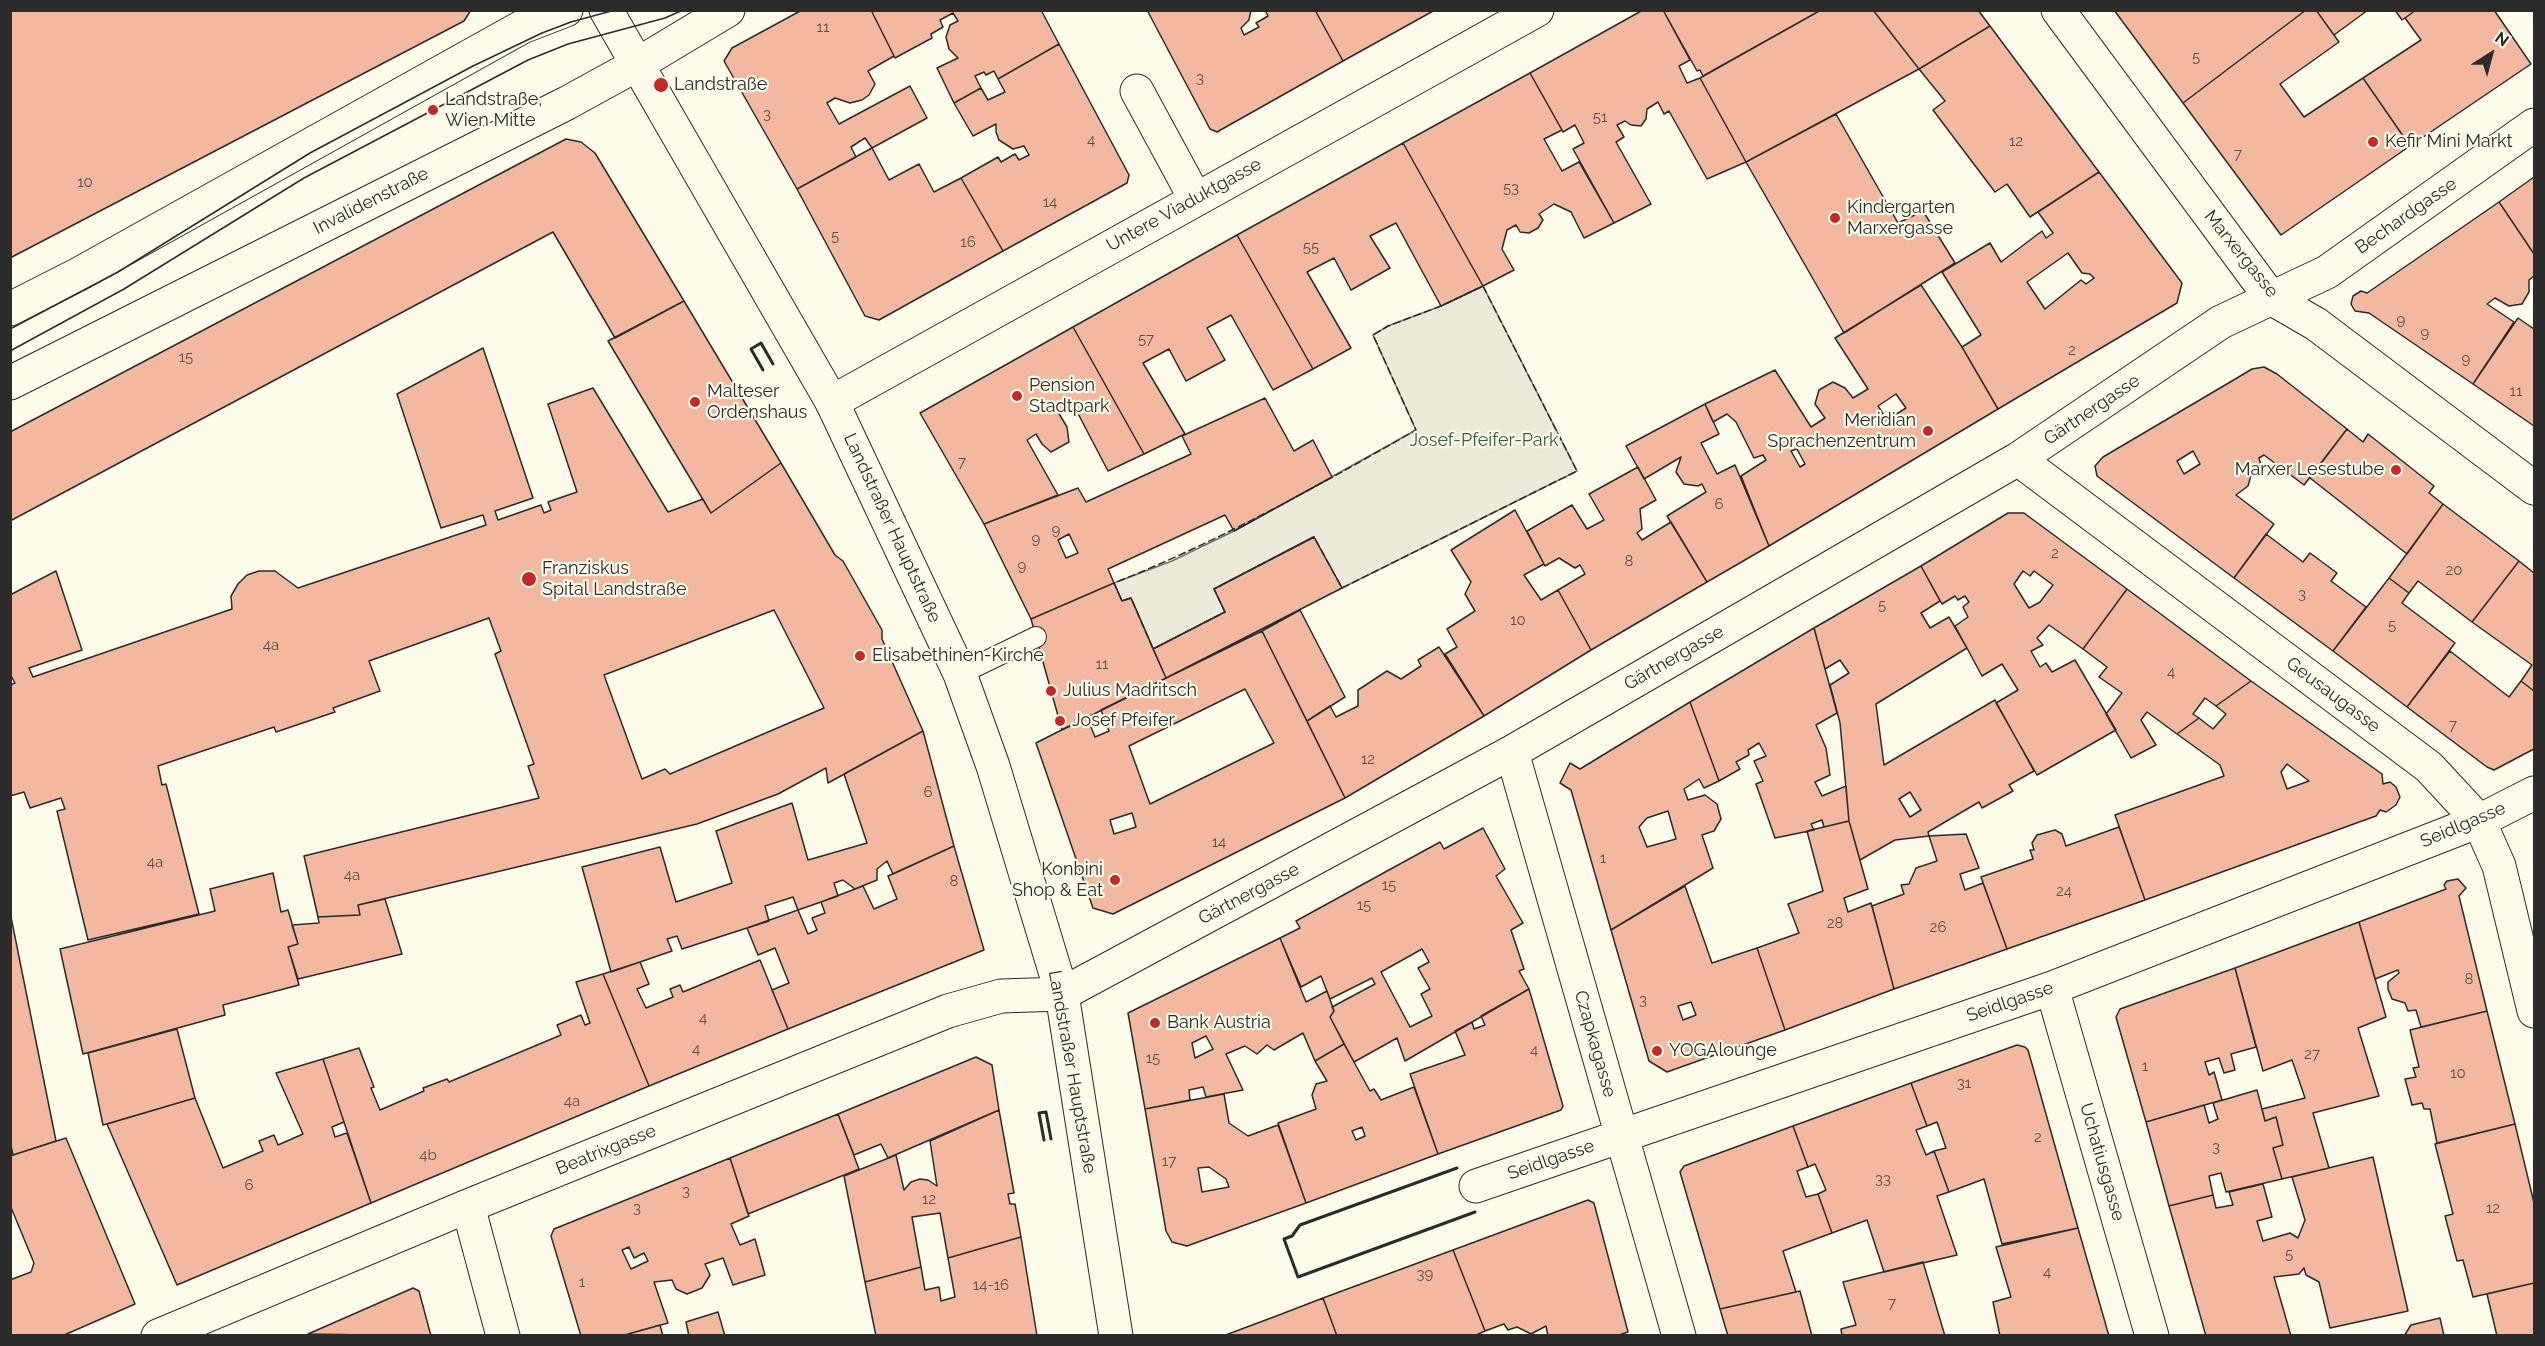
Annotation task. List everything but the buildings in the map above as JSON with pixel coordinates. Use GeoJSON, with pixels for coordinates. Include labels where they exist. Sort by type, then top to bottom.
{"type":"FeatureCollection","features":[{"type":"Feature","properties":{"kind":"street"},"geometry":{"type":"LineString","coordinates":[[10,309],[79,274],[522,27],[566,10]]}},
{"type":"Feature","properties":{"kind":"street","name":"Landstraßer Hauptstraße"},"geometry":{"type":"LineString","coordinates":[[606,10],[832,402],[960,674],[993,766],[1062,994],[1116,1335]]}},
{"type":"Feature","properties":{"kind":"street","name":"Invalidenstraße"},"geometry":{"type":"LineString","coordinates":[[10,383],[543,115],[638,64],[728,10]]}},
{"type":"Feature","properties":{"kind":"street","name":"Untere Viaduktgasse"},"geometry":{"type":"LineString","coordinates":[[832,402],[1536,10]]}},
{"type":"Feature","properties":{"kind":"street","name":"Marxergasse"},"geometry":{"type":"LineString","coordinates":[[2058,10],[2271,297],[2316,324],[2535,488]]}},
{"type":"Feature","properties":{"kind":"street"},"geometry":{"type":"LineString","coordinates":[[1137,91],[1195,198]]}},
{"type":"Feature","properties":{"kind":"street","name":"Bechardgasse"},"geometry":{"type":"LineString","coordinates":[[2271,297],[2327,272],[2535,125]]}},
{"type":"Feature","properties":{"kind":"street","name":"Gärtnergasse"},"geometry":{"type":"LineString","coordinates":[[1062,994],[1512,752],[2019,459],[2220,322],[2271,297]]}},
{"type":"Feature","properties":{"kind":"street","name":"Geusaugasse"},"geometry":{"type":"LineString","coordinates":[[2019,459],[2429,767],[2479,821],[2499,866],[2535,1011]]}},
{"type":"Feature","properties":{"kind":"street","name":"Czapkagasse"},"geometry":{"type":"LineString","coordinates":[[1512,752],[1678,1335]]}},
{"type":"Feature","properties":{"kind":"street","name":"Seidlgasse"},"geometry":{"type":"LineString","coordinates":[[1476,1186],[2052,988],[2479,821],[2535,792]]}},
{"type":"Feature","properties":{"kind":"street","name":"Uchatiusgasse"},"geometry":{"type":"LineString","coordinates":[[2052,988],[2152,1335]]}},
{"type":"Feature","properties":{"kind":"street","name":"Beatrixgasse"},"geometry":{"type":"LineString","coordinates":[[158,1335],[948,1011],[1000,996],[1062,994]]}},
{"type":"Feature","properties":{"kind":"street"},"geometry":{"type":"LineString","coordinates":[[468,1206],[503,1335]]}},
{"type":"Feature","properties":{"kind":"lane"},"geometry":{"type":"LineString","coordinates":[[960,674],[1036,637]]}},
{"type":"Feature","properties":{"kind":"green space","name":"Josef-Pfeifer-Park"},"geometry":{"type":"Polygon","coordinates":[[[1483,286],[1577,471],[1342,588],[1313,537],[1214,589],[1225,612],[1153,649],[1131,598],[1122,601],[1114,583],[1172,561],[1234,531],[1416,430],[1373,335],[1388,326],[1441,306],[1483,286]]]}},
{"type":"Feature","properties":{"kind":"tram line"},"geometry":{"type":"LineString","coordinates":[[10,329],[118,272],[310,153],[473,66],[542,33],[615,10]]}},
{"type":"Feature","properties":{"kind":"tram line"},"geometry":{"type":"LineString","coordinates":[[10,351],[124,289],[304,178],[528,60],[568,44],[665,18],[683,10]]}},
{"type":"Feature","properties":{"kind":"fence"},"geometry":{"type":"LineString","coordinates":[[1483,286],[1577,471],[1342,588],[1314,537],[1214,589],[1225,612],[1153,649],[1131,598],[1122,601],[1114,583],[1230,531],[1416,430],[1373,335],[1388,326],[1441,306],[1483,286]]}},
{"type":"Feature","properties":{"kind":"wall"},"geometry":{"type":"LineString","coordinates":[[763,370],[751,349],[761,343],[773,364]]}},
{"type":"Feature","properties":{"kind":"wall"},"geometry":{"type":"LineString","coordinates":[[1044,1140],[1039,1113],[1046,1112],[1051,1139]]}},
{"type":"Feature","properties":{"kind":"wall"},"geometry":{"type":"LineString","coordinates":[[1457,1168],[1300,1225],[1292,1236],[1284,1239],[1298,1277],[1475,1212]]}},
{"type":"Feature","properties":{"kind":"place","name":"Landstraße"},"geometry":{"type":"Point","coordinates":[661,85]}},
{"type":"Feature","properties":{"kind":"place","name":"Landstraße, Wien Mitte"},"geometry":{"type":"Point","coordinates":[433,110]}},
{"type":"Feature","properties":{"kind":"place","name":"Kefir Mini Markt"},"geometry":{"type":"Point","coordinates":[2373,142]}},
{"type":"Feature","properties":{"kind":"place","name":"Kindergarten Marxergasse"},"geometry":{"type":"Point","coordinates":[1835,218]}},
{"type":"Feature","properties":{"kind":"place","name":"Pension Stadtpark"},"geometry":{"type":"Point","coordinates":[1017,396]}},
{"type":"Feature","properties":{"kind":"place","name":"Malteser Ordenshaus"},"geometry":{"type":"Point","coordinates":[695,402]}},
{"type":"Feature","properties":{"kind":"place","name":"Meridian Sprachenzentrum"},"geometry":{"type":"Point","coordinates":[1928,431]}},
{"type":"Feature","properties":{"kind":"place","name":"Marxer Lesestube"},"geometry":{"type":"Point","coordinates":[2396,470]}},
{"type":"Feature","properties":{"kind":"place","name":"Franziskus Spital Landstraße"},"geometry":{"type":"Point","coordinates":[529,579]}},
{"type":"Feature","properties":{"kind":"place","name":"Elisabethinen-Kirche"},"geometry":{"type":"Point","coordinates":[860,656]}},
{"type":"Feature","properties":{"kind":"place","name":"Julius Madritsch"},"geometry":{"type":"Point","coordinates":[1051,691]}},
{"type":"Feature","properties":{"kind":"place","name":"Josef Pfeifer"},"geometry":{"type":"Point","coordinates":[1060,721]}},
{"type":"Feature","properties":{"kind":"place","name":"Konbini Shop & Eat"},"geometry":{"type":"Point","coordinates":[1115,880]}},
{"type":"Feature","properties":{"kind":"place","name":"Bank Austria"},"geometry":{"type":"Point","coordinates":[1155,1023]}},
{"type":"Feature","properties":{"kind":"place","name":"YOGAlounge"},"geometry":{"type":"Point","coordinates":[1657,1051]}}]}
